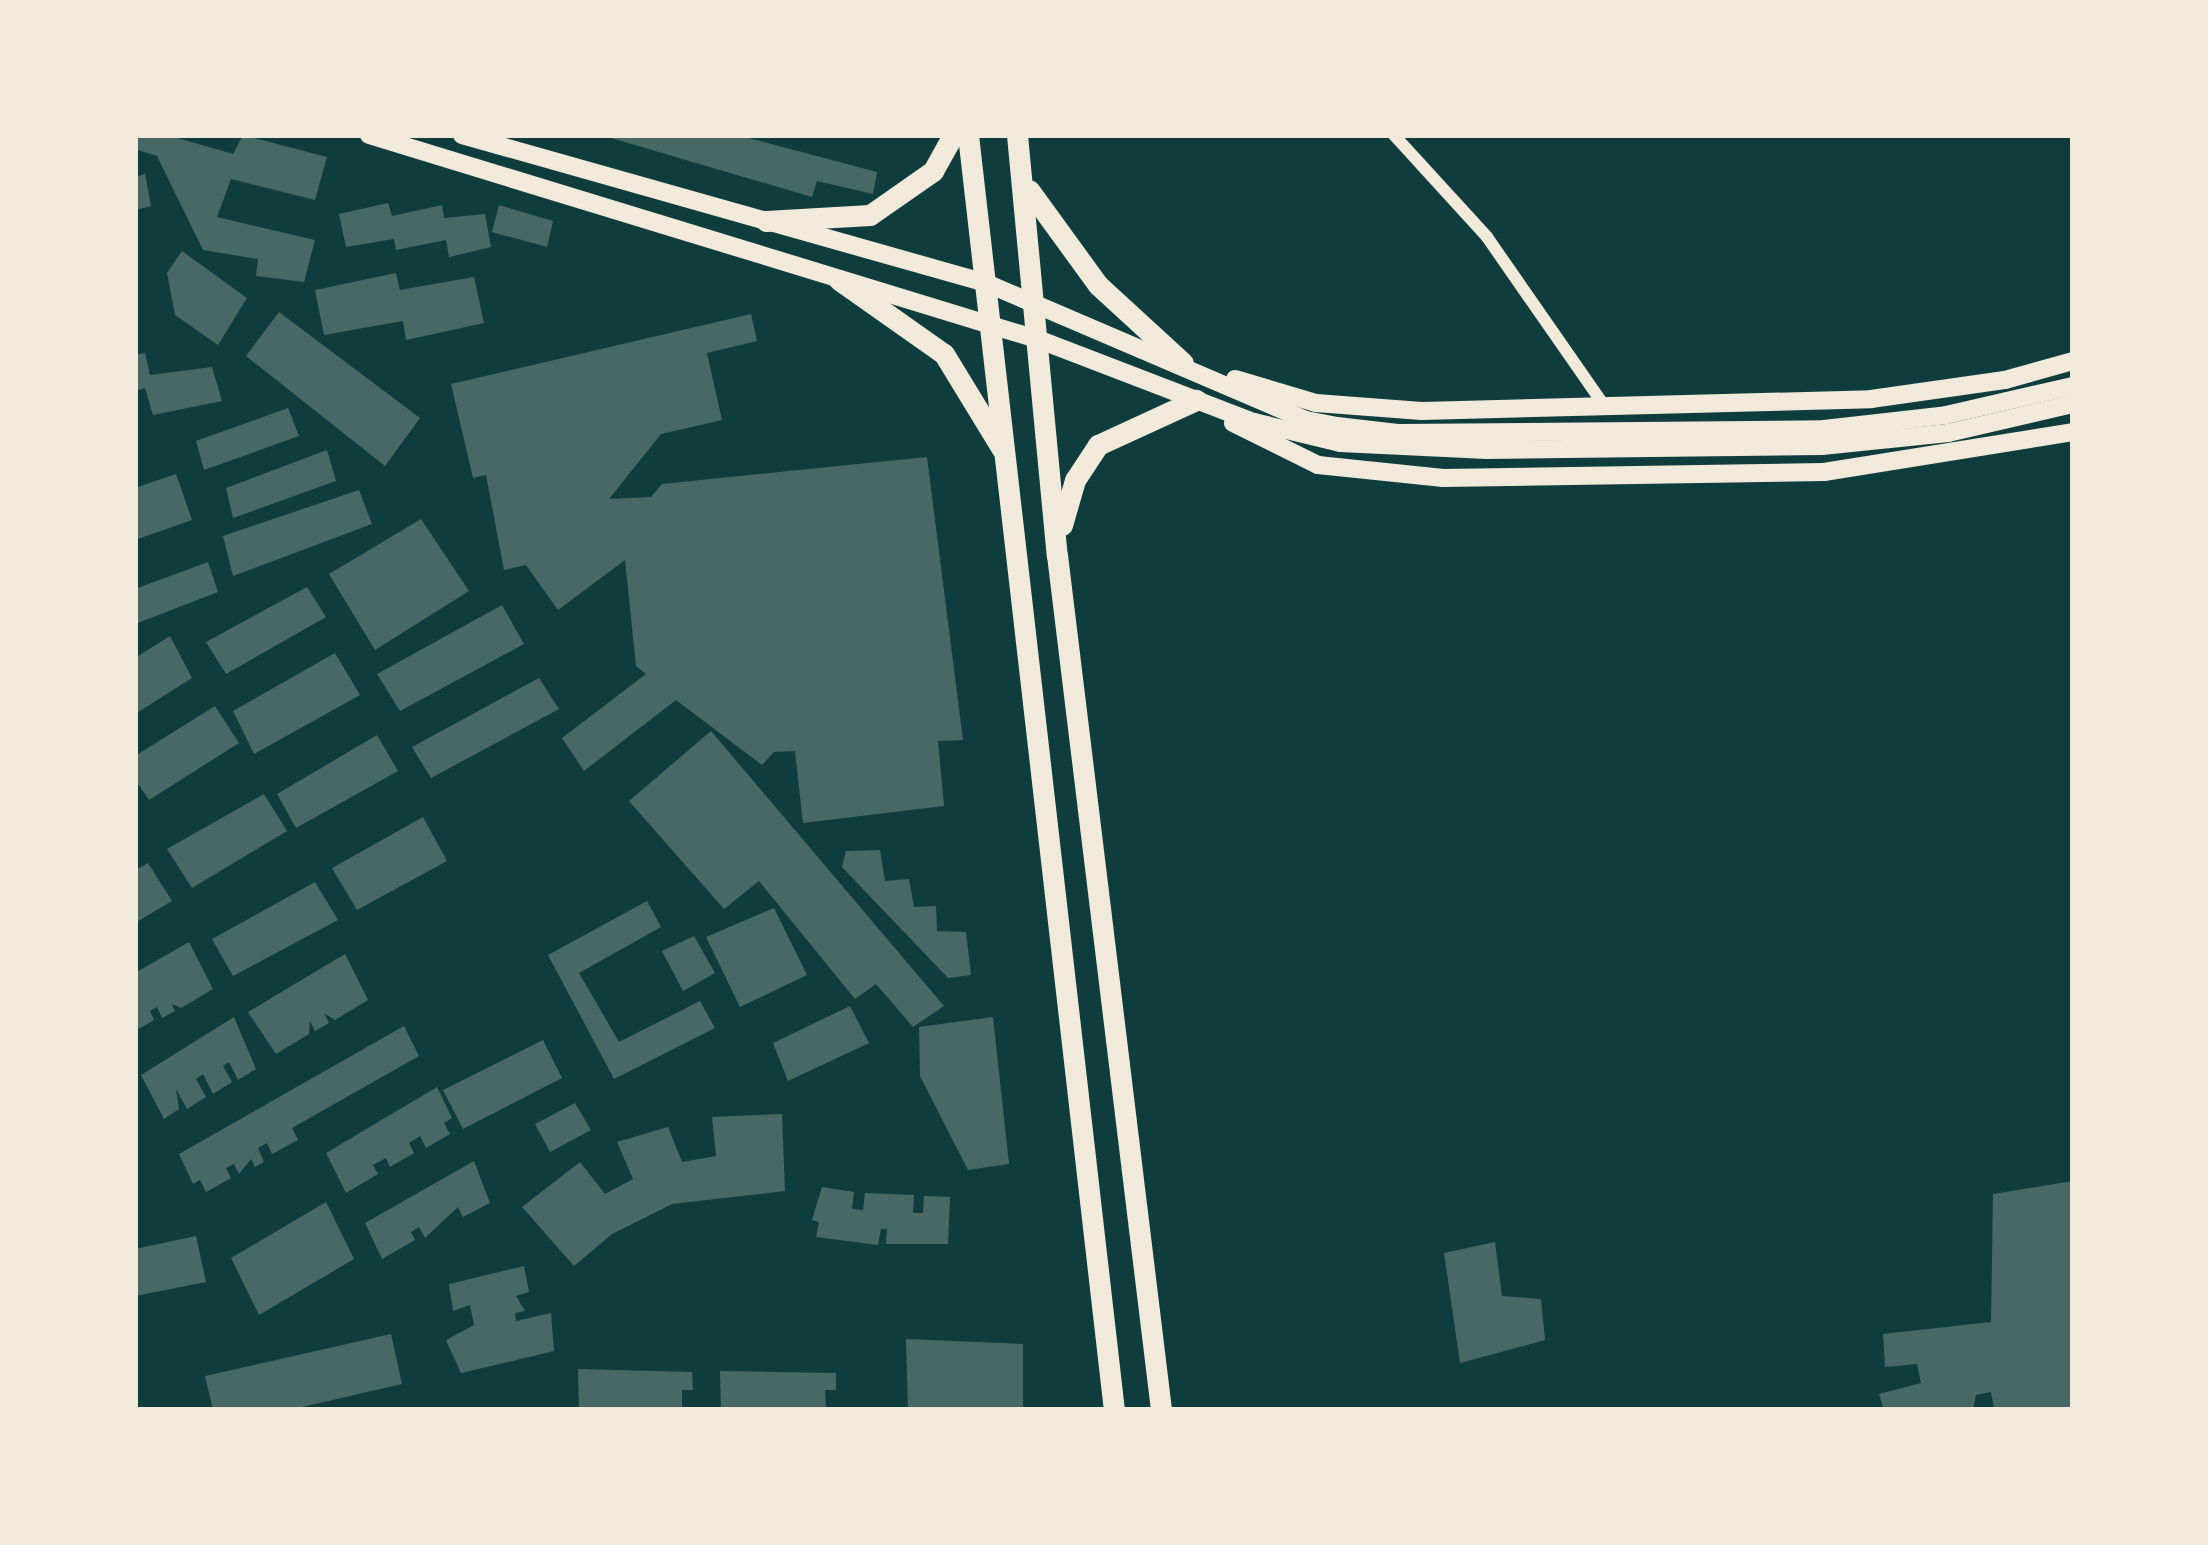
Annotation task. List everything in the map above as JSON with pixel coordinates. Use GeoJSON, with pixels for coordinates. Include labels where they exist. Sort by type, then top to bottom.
{"type":"FeatureCollection","features":[{"type":"Feature","properties":{"kind":"main road"},"geometry":{"type":"LineString","coordinates":[[369,135],[1040,340],[1200,402],[1302,428],[1428,449],[1822,446],[1948,433],[2073,404]]}},
{"type":"Feature","properties":{"kind":"main road"},"geometry":{"type":"LineString","coordinates":[[462,135],[986,283],[1194,368],[1302,428],[1398,433],[1824,429],[1946,415],[2073,386]]}},
{"type":"Feature","properties":{"kind":"main road"},"geometry":{"type":"LineString","coordinates":[[766,221],[870,215],[933,171],[953,135]]}},
{"type":"Feature","properties":{"kind":"main road"},"geometry":{"type":"LineString","coordinates":[[968,135],[1114,1410]]}},
{"type":"Feature","properties":{"kind":"main road"},"geometry":{"type":"LineString","coordinates":[[1017,135],[1037,301],[1057,555],[1161,1410]]}},
{"type":"Feature","properties":{"kind":"main road"},"geometry":{"type":"LineString","coordinates":[[1022,174],[1089,275],[1194,368],[1316,403],[1385,410],[1870,399],[2005,380],[2073,361]]}},
{"type":"Feature","properties":{"kind":"main road"},"geometry":{"type":"LineString","coordinates":[[839,280],[944,353],[1005,454]]}},
{"type":"Feature","properties":{"kind":"main road"},"geometry":{"type":"LineString","coordinates":[[1200,402],[1269,446],[1318,465],[1443,478],[1824,472],[2073,432]]}},
{"type":"Feature","properties":{"kind":"main road"},"geometry":{"type":"LineString","coordinates":[[1057,555],[1066,502],[1098,445],[1200,402]]}},
{"type":"Feature","properties":{"kind":"street"},"geometry":{"type":"LineString","coordinates":[[1394,135],[1487,237],[1603,404]]}},
{"type":"Feature","properties":{"kind":"building"},"geometry":{"type":"Polygon","coordinates":[[[135,135],[167,135],[233,154],[243,135],[327,157],[315,200],[231,179],[217,217],[315,240],[304,282],[256,276],[258,259],[203,250],[157,156],[135,149],[135,135]]]}},
{"type":"Feature","properties":{"kind":"building"},"geometry":{"type":"Polygon","coordinates":[[[601,135],[738,135],[877,172],[873,194],[817,181],[812,197],[601,135]]]}},
{"type":"Feature","properties":{"kind":"building"},"geometry":{"type":"Polygon","coordinates":[[[145,174],[151,206],[135,210],[135,177],[145,174]]]}},
{"type":"Feature","properties":{"kind":"building"},"geometry":{"type":"Polygon","coordinates":[[[388,203],[392,216],[442,205],[444,218],[485,214],[491,247],[449,257],[446,240],[396,250],[394,239],[346,247],[339,214],[388,203]]]}},
{"type":"Feature","properties":{"kind":"building"},"geometry":{"type":"Polygon","coordinates":[[[499,205],[553,221],[547,247],[492,232],[499,205]]]}},
{"type":"Feature","properties":{"kind":"building"},"geometry":{"type":"Polygon","coordinates":[[[182,251],[247,298],[218,345],[175,315],[167,273],[182,251]]]}},
{"type":"Feature","properties":{"kind":"building"},"geometry":{"type":"Polygon","coordinates":[[[396,273],[400,290],[474,277],[484,323],[406,340],[403,321],[324,335],[315,290],[396,273]]]}},
{"type":"Feature","properties":{"kind":"building"},"geometry":{"type":"Polygon","coordinates":[[[279,312],[420,418],[385,466],[246,356],[279,312]]]}},
{"type":"Feature","properties":{"kind":"building"},"geometry":{"type":"Polygon","coordinates":[[[751,314],[757,341],[707,353],[722,420],[661,434],[609,499],[651,497],[662,484],[927,457],[963,740],[938,741],[944,806],[803,823],[795,751],[774,752],[762,765],[676,700],[584,771],[562,738],[646,674],[636,666],[625,560],[558,610],[526,565],[504,570],[486,475],[473,478],[451,384],[751,314]]]}},
{"type":"Feature","properties":{"kind":"building"},"geometry":{"type":"Polygon","coordinates":[[[145,353],[150,375],[212,367],[222,401],[153,415],[145,388],[135,391],[135,355],[145,353]]]}},
{"type":"Feature","properties":{"kind":"building"},"geometry":{"type":"Polygon","coordinates":[[[288,408],[299,436],[204,470],[196,441],[288,408]]]}},
{"type":"Feature","properties":{"kind":"building"},"geometry":{"type":"Polygon","coordinates":[[[327,450],[336,481],[233,518],[226,488],[327,450]]]}},
{"type":"Feature","properties":{"kind":"building"},"geometry":{"type":"Polygon","coordinates":[[[176,474],[192,520],[135,540],[135,488],[176,474]]]}},
{"type":"Feature","properties":{"kind":"building"},"geometry":{"type":"Polygon","coordinates":[[[359,490],[372,524],[233,576],[223,536],[359,490]]]}},
{"type":"Feature","properties":{"kind":"building"},"geometry":{"type":"Polygon","coordinates":[[[421,519],[469,591],[375,650],[329,574],[421,519]]]}},
{"type":"Feature","properties":{"kind":"building"},"geometry":{"type":"Polygon","coordinates":[[[208,562],[218,592],[135,624],[135,589],[208,562]]]}},
{"type":"Feature","properties":{"kind":"building"},"geometry":{"type":"Polygon","coordinates":[[[307,587],[326,617],[226,674],[206,642],[307,587]]]}},
{"type":"Feature","properties":{"kind":"building"},"geometry":{"type":"Polygon","coordinates":[[[502,605],[524,644],[400,711],[377,674],[502,605]]]}},
{"type":"Feature","properties":{"kind":"building"},"geometry":{"type":"Polygon","coordinates":[[[170,636],[192,678],[135,714],[135,658],[170,636]]]}},
{"type":"Feature","properties":{"kind":"building"},"geometry":{"type":"Polygon","coordinates":[[[335,653],[360,695],[254,754],[233,711],[335,653]]]}},
{"type":"Feature","properties":{"kind":"building"},"geometry":{"type":"Polygon","coordinates":[[[539,678],[559,709],[431,778],[412,747],[539,678]]]}},
{"type":"Feature","properties":{"kind":"building"},"geometry":{"type":"Polygon","coordinates":[[[215,706],[239,743],[149,800],[135,779],[135,756],[215,706]]]}},
{"type":"Feature","properties":{"kind":"building"},"geometry":{"type":"Polygon","coordinates":[[[711,731],[944,1006],[913,1027],[876,984],[855,999],[759,881],[724,909],[629,801],[711,731]]]}},
{"type":"Feature","properties":{"kind":"building"},"geometry":{"type":"Polygon","coordinates":[[[377,735],[398,771],[296,828],[277,794],[377,735]]]}},
{"type":"Feature","properties":{"kind":"building"},"geometry":{"type":"Polygon","coordinates":[[[264,794],[287,831],[192,888],[167,849],[264,794]]]}},
{"type":"Feature","properties":{"kind":"building"},"geometry":{"type":"Polygon","coordinates":[[[423,817],[447,861],[357,910],[332,868],[423,817]]]}},
{"type":"Feature","properties":{"kind":"building"},"geometry":{"type":"Polygon","coordinates":[[[880,850],[885,881],[909,879],[914,907],[936,906],[937,931],[966,932],[971,975],[948,978],[842,867],[846,851],[880,850]]]}},
{"type":"Feature","properties":{"kind":"building"},"geometry":{"type":"Polygon","coordinates":[[[148,863],[172,901],[135,923],[135,870],[148,863]]]}},
{"type":"Feature","properties":{"kind":"building"},"geometry":{"type":"Polygon","coordinates":[[[315,882],[338,920],[233,976],[212,939],[315,882]]]}},
{"type":"Feature","properties":{"kind":"building"},"geometry":{"type":"Polygon","coordinates":[[[647,901],[661,927],[579,973],[619,1042],[700,1001],[715,1028],[614,1079],[548,955],[647,901]]]}},
{"type":"Feature","properties":{"kind":"building"},"geometry":{"type":"Polygon","coordinates":[[[774,908],[807,975],[740,1007],[706,937],[774,908]]]}},
{"type":"Feature","properties":{"kind":"building"},"geometry":{"type":"Polygon","coordinates":[[[694,936],[715,973],[683,991],[662,951],[694,936]]]}},
{"type":"Feature","properties":{"kind":"building"},"geometry":{"type":"Polygon","coordinates":[[[189,942],[213,989],[181,1008],[172,1004],[175,1011],[162,1018],[157,1007],[150,1011],[154,1020],[135,1031],[135,973],[189,942]]]}},
{"type":"Feature","properties":{"kind":"building"},"geometry":{"type":"Polygon","coordinates":[[[345,954],[368,1000],[335,1020],[324,1013],[329,1023],[315,1031],[310,1021],[309,1034],[276,1054],[248,1012],[345,954]]]}},
{"type":"Feature","properties":{"kind":"building"},"geometry":{"type":"Polygon","coordinates":[[[850,1006],[869,1043],[788,1081],[773,1043],[850,1006]]]}},
{"type":"Feature","properties":{"kind":"building"},"geometry":{"type":"Polygon","coordinates":[[[234,1017],[256,1069],[238,1080],[229,1062],[223,1066],[232,1082],[213,1094],[203,1074],[196,1079],[206,1097],[187,1109],[176,1089],[179,1109],[164,1119],[141,1075],[234,1017]]]}},
{"type":"Feature","properties":{"kind":"building"},"geometry":{"type":"Polygon","coordinates":[[[993,1017],[1009,1164],[968,1170],[920,1076],[919,1027],[993,1017]]]}},
{"type":"Feature","properties":{"kind":"building"},"geometry":{"type":"Polygon","coordinates":[[[404,1026],[419,1056],[292,1128],[298,1140],[272,1154],[267,1143],[258,1148],[264,1162],[255,1167],[251,1159],[239,1174],[234,1164],[226,1168],[231,1178],[206,1192],[200,1180],[193,1184],[179,1154],[404,1026]]]}},
{"type":"Feature","properties":{"kind":"building"},"geometry":{"type":"Polygon","coordinates":[[[543,1040],[562,1078],[463,1129],[443,1090],[543,1040]]]}},
{"type":"Feature","properties":{"kind":"building"},"geometry":{"type":"Polygon","coordinates":[[[437,1087],[452,1118],[444,1123],[450,1134],[426,1148],[420,1136],[409,1143],[414,1153],[390,1167],[386,1158],[373,1165],[378,1174],[346,1193],[326,1153],[437,1087]]]}},
{"type":"Feature","properties":{"kind":"building"},"geometry":{"type":"Polygon","coordinates":[[[575,1103],[591,1130],[550,1152],[535,1124],[575,1103]]]}},
{"type":"Feature","properties":{"kind":"building"},"geometry":{"type":"Polygon","coordinates":[[[782,1114],[785,1191],[672,1204],[612,1234],[574,1266],[522,1207],[580,1162],[605,1194],[633,1179],[617,1142],[668,1127],[682,1162],[716,1156],[712,1117],[782,1114]]]}},
{"type":"Feature","properties":{"kind":"building"},"geometry":{"type":"Polygon","coordinates":[[[474,1161],[490,1203],[463,1217],[458,1207],[425,1238],[419,1227],[411,1232],[415,1240],[382,1259],[365,1223],[474,1161]]]}},
{"type":"Feature","properties":{"kind":"building"},"geometry":{"type":"Polygon","coordinates":[[[2073,1181],[2073,1410],[1994,1408],[1991,1392],[1976,1395],[1973,1410],[1884,1410],[1879,1394],[1921,1383],[1917,1364],[1885,1367],[1883,1334],[1991,1322],[1993,1194],[2073,1181]]]}},
{"type":"Feature","properties":{"kind":"building"},"geometry":{"type":"Polygon","coordinates":[[[822,1187],[854,1192],[852,1209],[863,1210],[865,1193],[914,1195],[913,1213],[923,1213],[924,1196],[950,1197],[948,1244],[886,1244],[887,1229],[881,1229],[878,1245],[816,1237],[819,1222],[812,1220],[822,1187]]]}},
{"type":"Feature","properties":{"kind":"building"},"geometry":{"type":"Polygon","coordinates":[[[326,1202],[354,1259],[259,1315],[231,1258],[326,1202]]]}},
{"type":"Feature","properties":{"kind":"building"},"geometry":{"type":"Polygon","coordinates":[[[196,1236],[206,1282],[135,1296],[135,1249],[196,1236]]]}},
{"type":"Feature","properties":{"kind":"building"},"geometry":{"type":"Polygon","coordinates":[[[1495,1242],[1502,1296],[1541,1299],[1545,1340],[1460,1363],[1444,1253],[1495,1242]]]}},
{"type":"Feature","properties":{"kind":"building"},"geometry":{"type":"Polygon","coordinates":[[[524,1266],[529,1292],[516,1296],[525,1311],[515,1313],[516,1321],[551,1313],[554,1351],[461,1373],[446,1340],[474,1325],[470,1305],[453,1311],[449,1284],[524,1266]]]}},
{"type":"Feature","properties":{"kind":"building"},"geometry":{"type":"Polygon","coordinates":[[[391,1334],[402,1384],[289,1410],[213,1410],[205,1376],[391,1334]]]}},
{"type":"Feature","properties":{"kind":"building"},"geometry":{"type":"Polygon","coordinates":[[[906,1339],[1023,1344],[1023,1410],[908,1410],[906,1339]]]}},
{"type":"Feature","properties":{"kind":"building"},"geometry":{"type":"Polygon","coordinates":[[[578,1369],[692,1372],[693,1390],[682,1390],[682,1410],[579,1410],[578,1369]]]}},
{"type":"Feature","properties":{"kind":"building"},"geometry":{"type":"Polygon","coordinates":[[[720,1371],[836,1373],[836,1390],[825,1390],[826,1410],[721,1410],[720,1371]]]}}]}
